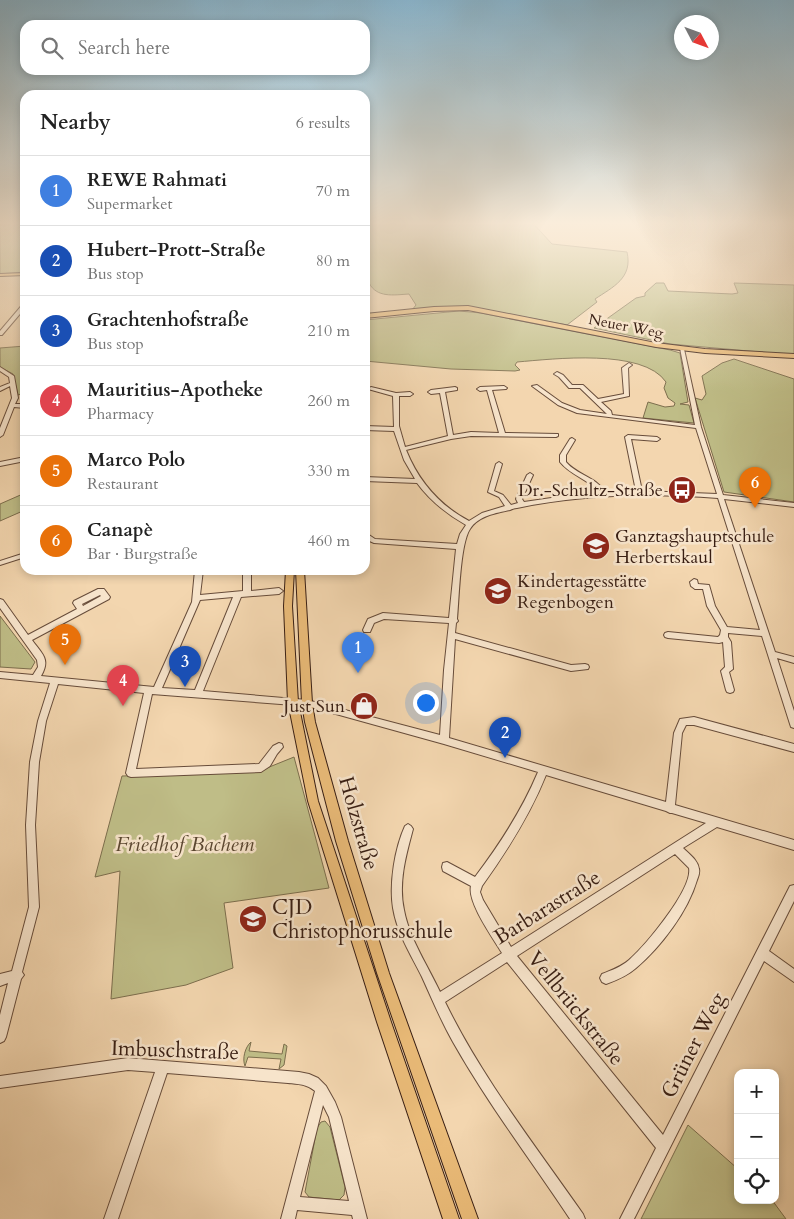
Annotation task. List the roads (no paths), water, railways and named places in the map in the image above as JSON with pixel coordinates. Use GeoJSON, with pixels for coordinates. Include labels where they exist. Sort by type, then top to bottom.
{"type":"FeatureCollection","features":[{"type":"Feature","properties":{"kind":"main road","name":"Neuer Weg"},"geometry":{"type":"LineString","coordinates":[[370,315],[434,309],[468,308],[682,349],[794,356]]}},
{"type":"Feature","properties":{"kind":"main road","name":"Holzstraße"},"geometry":{"type":"LineString","coordinates":[[290,575],[288,606],[293,702],[313,801],[384,1022],[451,1219]]}},
{"type":"Feature","properties":{"kind":"main road","name":"Holzstraße"},"geometry":{"type":"LineString","coordinates":[[300,575],[307,703],[310,722],[342,841],[374,945],[470,1219]]}},
{"type":"Feature","properties":{"kind":"street"},"geometry":{"type":"LineString","coordinates":[[0,334],[20,311]]}},
{"type":"Feature","properties":{"kind":"street"},"geometry":{"type":"LineString","coordinates":[[682,349],[698,427],[794,724]]}},
{"type":"Feature","properties":{"kind":"street"},"geometry":{"type":"LineString","coordinates":[[684,358],[699,350]]}},
{"type":"Feature","properties":{"kind":"street"},"geometry":{"type":"LineString","coordinates":[[597,401],[627,395],[624,376],[625,368],[629,365]]}},
{"type":"Feature","properties":{"kind":"street"},"geometry":{"type":"LineString","coordinates":[[0,369],[11,376],[15,398],[0,435]]}},
{"type":"Feature","properties":{"kind":"street"},"geometry":{"type":"LineString","coordinates":[[556,374],[561,376],[571,387],[581,386],[609,412],[610,416]]}},
{"type":"Feature","properties":{"kind":"street"},"geometry":{"type":"LineString","coordinates":[[0,389],[13,383]]}},
{"type":"Feature","properties":{"kind":"street"},"geometry":{"type":"LineString","coordinates":[[535,386],[569,409],[591,415],[698,427]]}},
{"type":"Feature","properties":{"kind":"street"},"geometry":{"type":"LineString","coordinates":[[480,389],[504,388]]}},
{"type":"Feature","properties":{"kind":"street"},"geometry":{"type":"LineString","coordinates":[[370,389],[396,395],[410,394]]}},
{"type":"Feature","properties":{"kind":"street"},"geometry":{"type":"LineString","coordinates":[[431,392],[455,389]]}},
{"type":"Feature","properties":{"kind":"street"},"geometry":{"type":"LineString","coordinates":[[489,389],[502,433]]}},
{"type":"Feature","properties":{"kind":"street"},"geometry":{"type":"LineString","coordinates":[[442,391],[451,437]]}},
{"type":"Feature","properties":{"kind":"street"},"geometry":{"type":"LineString","coordinates":[[396,395],[397,430],[420,481],[429,496],[443,509],[470,524]]}},
{"type":"Feature","properties":{"kind":"street"},"geometry":{"type":"LineString","coordinates":[[13,405],[20,406]]}},
{"type":"Feature","properties":{"kind":"street"},"geometry":{"type":"LineString","coordinates":[[370,428],[397,430]]}},
{"type":"Feature","properties":{"kind":"street"},"geometry":{"type":"LineString","coordinates":[[404,449],[451,437],[502,433],[556,435]]}},
{"type":"Feature","properties":{"kind":"street"},"geometry":{"type":"LineString","coordinates":[[639,492],[628,437],[657,439]]}},
{"type":"Feature","properties":{"kind":"street"},"geometry":{"type":"LineString","coordinates":[[572,440],[564,455],[564,462],[574,473],[601,488],[603,494]]}},
{"type":"Feature","properties":{"kind":"street"},"geometry":{"type":"LineString","coordinates":[[0,464],[20,460]]}},
{"type":"Feature","properties":{"kind":"street"},"geometry":{"type":"LineString","coordinates":[[499,464],[491,492],[502,496],[510,508]]}},
{"type":"Feature","properties":{"kind":"street"},"geometry":{"type":"LineString","coordinates":[[522,505],[519,499],[530,475]]}},
{"type":"Feature","properties":{"kind":"street"},"geometry":{"type":"LineString","coordinates":[[370,479],[420,481]]}},
{"type":"Feature","properties":{"kind":"street"},"geometry":{"type":"LineString","coordinates":[[444,740],[460,547],[463,534],[470,524],[485,515],[522,505],[603,494],[639,492],[720,496],[794,506]]}},
{"type":"Feature","properties":{"kind":"street"},"geometry":{"type":"LineString","coordinates":[[370,539],[374,541],[460,547]]}},
{"type":"Feature","properties":{"kind":"street"},"geometry":{"type":"LineString","coordinates":[[0,563],[20,557]]}},
{"type":"Feature","properties":{"kind":"street"},"geometry":{"type":"LineString","coordinates":[[198,575],[196,598],[153,690],[131,773],[261,768],[266,765],[273,751],[279,747]]}},
{"type":"Feature","properties":{"kind":"street"},"geometry":{"type":"LineString","coordinates":[[247,575],[247,594]]}},
{"type":"Feature","properties":{"kind":"street"},"geometry":{"type":"LineString","coordinates":[[694,582],[695,586],[706,586],[711,606],[724,633],[727,642],[729,669],[725,671],[730,690]]}},
{"type":"Feature","properties":{"kind":"street"},"geometry":{"type":"LineString","coordinates":[[196,598],[279,591]]}},
{"type":"Feature","properties":{"kind":"street"},"geometry":{"type":"LineString","coordinates":[[198,694],[238,595]]}},
{"type":"Feature","properties":{"kind":"street"},"geometry":{"type":"LineString","coordinates":[[0,602],[28,639],[43,664],[36,678]]}},
{"type":"Feature","properties":{"kind":"street"},"geometry":{"type":"LineString","coordinates":[[28,639],[82,610]]}},
{"type":"Feature","properties":{"kind":"street"},"geometry":{"type":"LineString","coordinates":[[367,630],[371,621],[383,616],[454,621]]}},
{"type":"Feature","properties":{"kind":"street"},"geometry":{"type":"LineString","coordinates":[[724,633],[764,633]]}},
{"type":"Feature","properties":{"kind":"street"},"geometry":{"type":"LineString","coordinates":[[668,635],[719,640],[724,633]]}},
{"type":"Feature","properties":{"kind":"street"},"geometry":{"type":"LineString","coordinates":[[452,636],[571,668],[585,667]]}},
{"type":"Feature","properties":{"kind":"street"},"geometry":{"type":"LineString","coordinates":[[772,654],[794,660]]}},
{"type":"Feature","properties":{"kind":"street"},"geometry":{"type":"LineString","coordinates":[[0,674],[55,682],[307,703],[444,740],[794,845]]}},
{"type":"Feature","properties":{"kind":"street"},"geometry":{"type":"LineString","coordinates":[[0,1037],[18,975],[34,907],[35,886],[30,810],[35,755],[55,682]]}},
{"type":"Feature","properties":{"kind":"street"},"geometry":{"type":"LineString","coordinates":[[670,809],[678,733],[683,722],[694,721],[794,748]]}},
{"type":"Feature","properties":{"kind":"street"},"geometry":{"type":"LineString","coordinates":[[447,867],[477,884],[516,829],[534,796],[543,770]]}},
{"type":"Feature","properties":{"kind":"street","name":"Barbarastraße"},"geometry":{"type":"LineString","coordinates":[[438,1000],[716,822]]}},
{"type":"Feature","properties":{"kind":"street"},"geometry":{"type":"LineString","coordinates":[[408,829],[400,863],[397,901],[400,916],[413,948],[457,1038],[502,1110],[521,1134],[578,1219]]}},
{"type":"Feature","properties":{"kind":"street"},"geometry":{"type":"LineString","coordinates":[[606,978],[616,978],[651,946],[661,935],[677,910],[695,871],[693,865],[676,848]]}},
{"type":"Feature","properties":{"kind":"street","name":"Vellbrückstraße"},"geometry":{"type":"LineString","coordinates":[[477,884],[475,892],[478,902],[509,955],[663,1146]]}},
{"type":"Feature","properties":{"kind":"street","name":"Grüner Weg"},"geometry":{"type":"LineString","coordinates":[[627,1219],[794,890]]}},
{"type":"Feature","properties":{"kind":"street"},"geometry":{"type":"LineString","coordinates":[[763,953],[794,976]]}},
{"type":"Feature","properties":{"kind":"street"},"geometry":{"type":"LineString","coordinates":[[0,980],[18,975]]}},
{"type":"Feature","properties":{"kind":"street","name":"Imbuschstraße"},"geometry":{"type":"LineString","coordinates":[[0,1082],[128,1064],[288,1077],[310,1080],[321,1090]]}},
{"type":"Feature","properties":{"kind":"street"},"geometry":{"type":"LineString","coordinates":[[111,1219],[163,1067]]}},
{"type":"Feature","properties":{"kind":"street"},"geometry":{"type":"LineString","coordinates":[[288,1219],[321,1090]]}},
{"type":"Feature","properties":{"kind":"street"},"geometry":{"type":"LineString","coordinates":[[293,1203],[359,1214],[335,1117],[329,1101],[321,1090]]}},
{"type":"Feature","properties":{"kind":"place","name":"Dr.-Schultz-Straße"},"geometry":{"type":"Point","coordinates":[682,490]}},
{"type":"Feature","properties":{"kind":"place","name":"Canapè"},"geometry":{"type":"Point","coordinates":[755,508]}},
{"type":"Feature","properties":{"kind":"place","name":"Ganztagshauptschule Herbertskaul"},"geometry":{"type":"Point","coordinates":[596,546]}},
{"type":"Feature","properties":{"kind":"place","name":"Kindertagesstätte Regenbogen"},"geometry":{"type":"Point","coordinates":[498,591]}},
{"type":"Feature","properties":{"kind":"place","name":"Marco Polo"},"geometry":{"type":"Point","coordinates":[65,665]}},
{"type":"Feature","properties":{"kind":"place","name":"REWE Rahmati"},"geometry":{"type":"Point","coordinates":[358,673]}},
{"type":"Feature","properties":{"kind":"place","name":"Grachtenhofstraße"},"geometry":{"type":"Point","coordinates":[185,687]}},
{"type":"Feature","properties":{"kind":"place","name":"Mauritius-Apotheke"},"geometry":{"type":"Point","coordinates":[123,706]}},
{"type":"Feature","properties":{"kind":"place","name":"Just Sun"},"geometry":{"type":"Point","coordinates":[364,706]}},
{"type":"Feature","properties":{"kind":"place","name":"Hubert-Prott-Straße"},"geometry":{"type":"Point","coordinates":[505,758]}},
{"type":"Feature","properties":{"kind":"place","name":"CJD Christophorusschule"},"geometry":{"type":"Point","coordinates":[253,919]}},
{"type":"Feature","properties":{"kind":"park label","name":"Friedhof Bachem"},"geometry":{"type":"Point","coordinates":[185,844]}}]}
